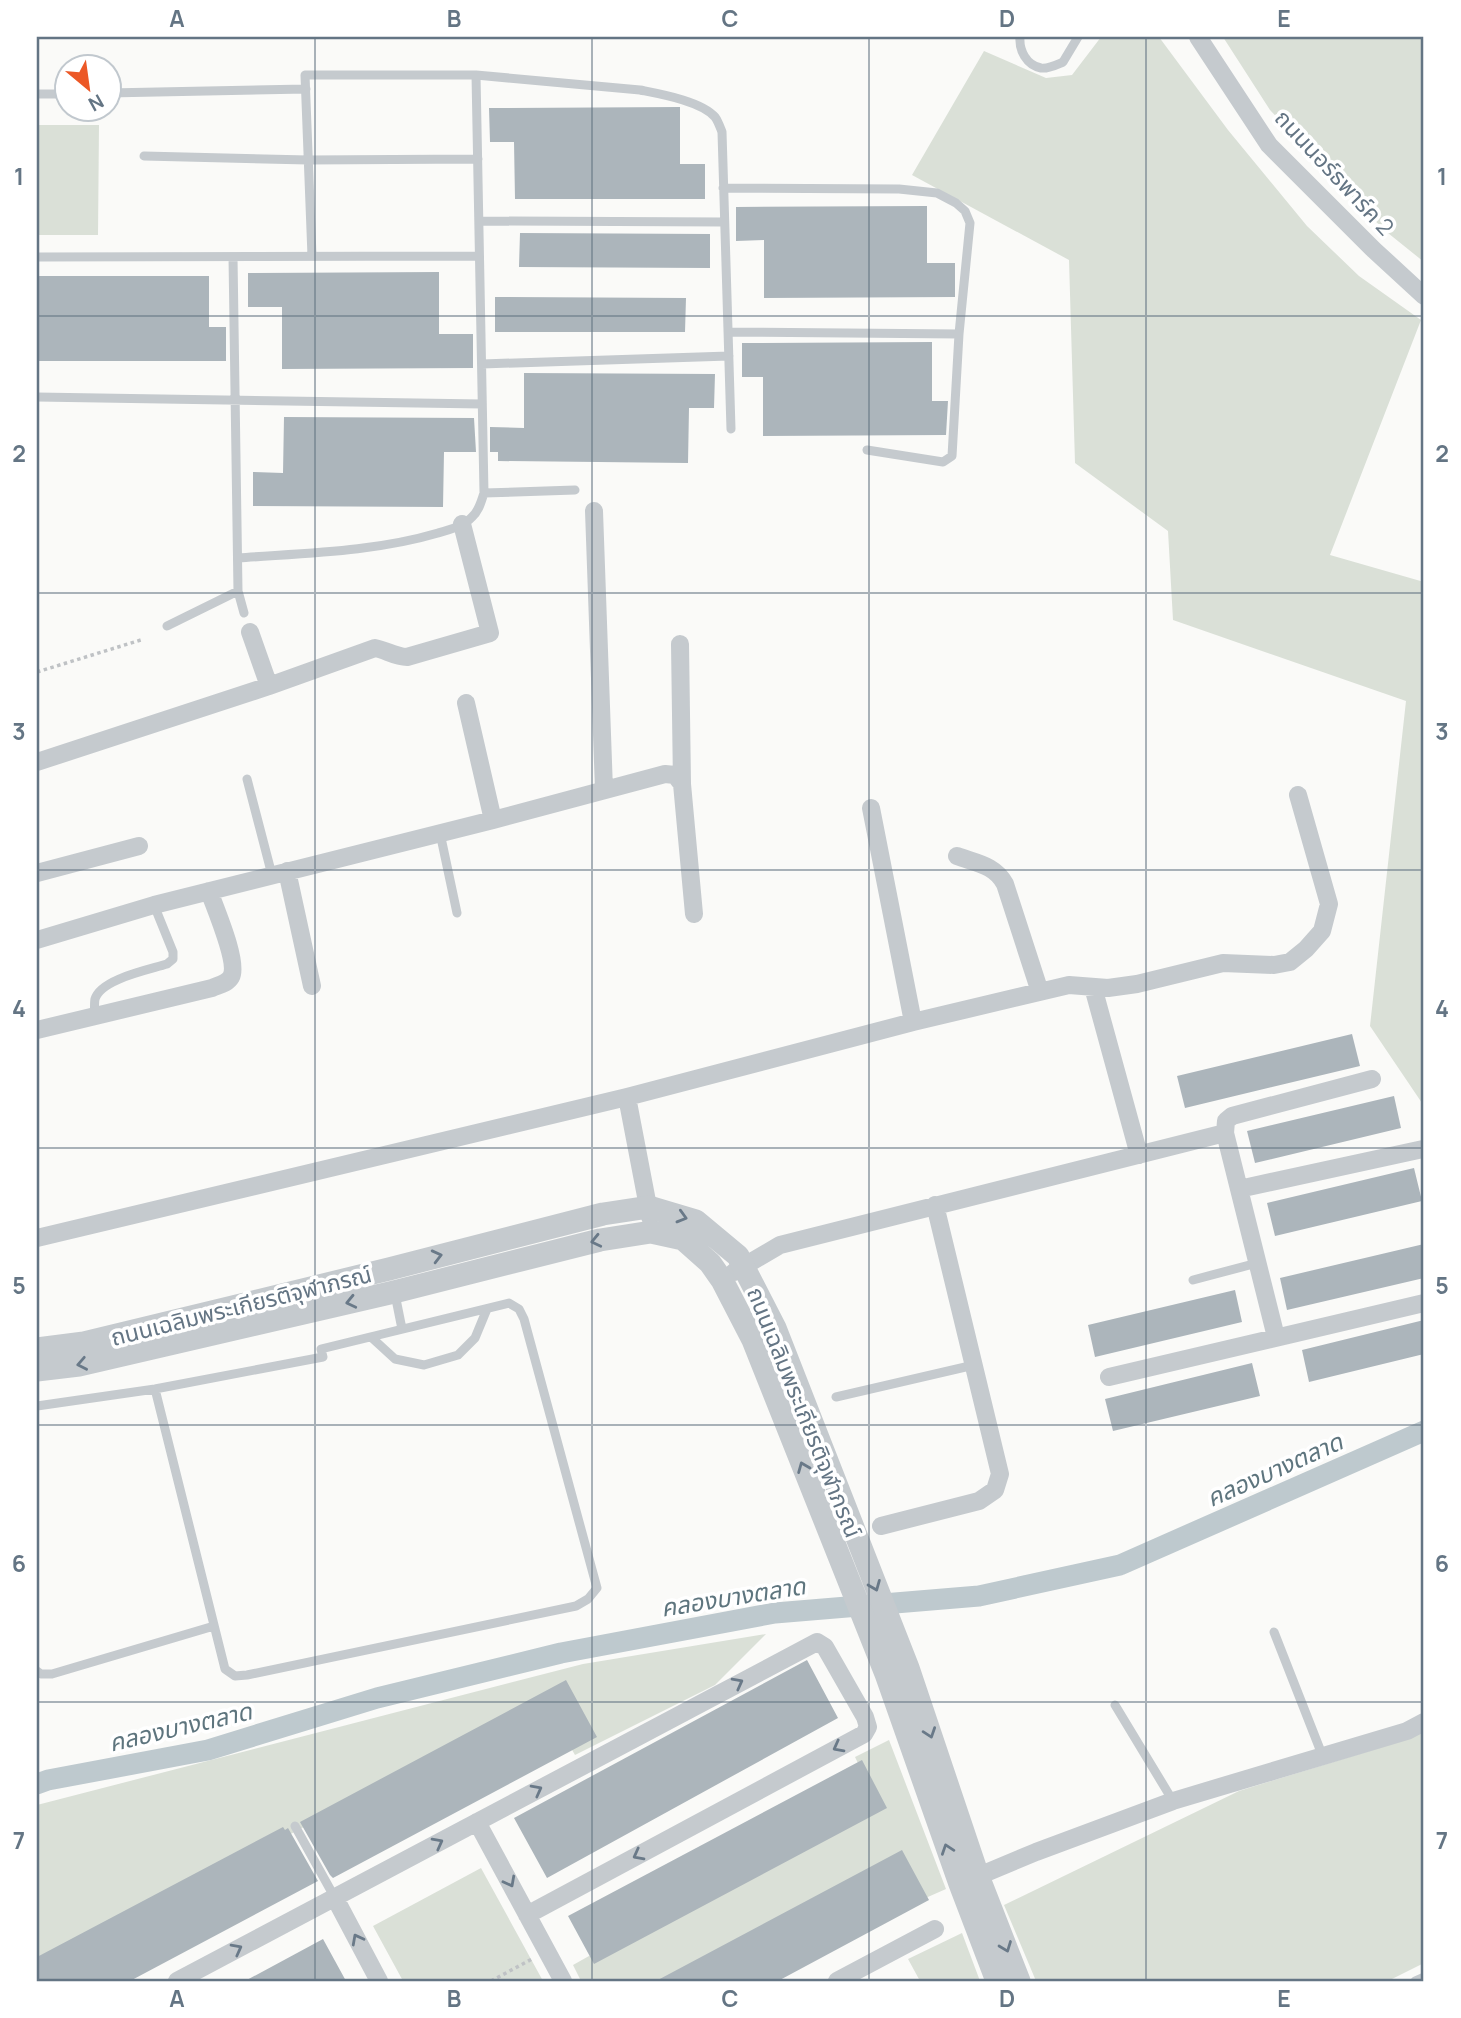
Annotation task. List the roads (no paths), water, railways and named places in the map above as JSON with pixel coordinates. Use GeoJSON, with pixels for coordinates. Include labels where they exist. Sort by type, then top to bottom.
{"type":"FeatureCollection","features":[{"type":"Feature","properties":{"kind":"street","name":"ถนนนอร์ธพาร์ค 2"},"geometry":{"type":"LineString","coordinates":[[1198,37],[1269,145],[1424,296]]}},
{"type":"Feature","properties":{"kind":"street"},"geometry":{"type":"LineString","coordinates":[[594,511],[604,790]]}},
{"type":"Feature","properties":{"kind":"street"},"geometry":{"type":"LineString","coordinates":[[37,762],[269,686],[375,648],[407,657],[490,633],[462,524]]}},
{"type":"Feature","properties":{"kind":"street"},"geometry":{"type":"LineString","coordinates":[[250,632],[269,686]]}},
{"type":"Feature","properties":{"kind":"street"},"geometry":{"type":"LineString","coordinates":[[680,644],[682,784],[694,914]]}},
{"type":"Feature","properties":{"kind":"street"},"geometry":{"type":"LineString","coordinates":[[466,703],[493,820]]}},
{"type":"Feature","properties":{"kind":"street"},"geometry":{"type":"LineString","coordinates":[[37,940],[154,905],[664,774],[675,775],[682,784]]}},
{"type":"Feature","properties":{"kind":"street"},"geometry":{"type":"LineString","coordinates":[[37,1238],[627,1097],[913,1022],[1069,985],[1108,988],[1223,964],[1274,965],[1290,962],[1322,931],[1329,904],[1298,795]]}},
{"type":"Feature","properties":{"kind":"street"},"geometry":{"type":"LineString","coordinates":[[871,808],[913,1022]]}},
{"type":"Feature","properties":{"kind":"street"},"geometry":{"type":"LineString","coordinates":[[37,873],[139,846]]}},
{"type":"Feature","properties":{"kind":"street"},"geometry":{"type":"LineString","coordinates":[[957,856],[1000,874],[1040,992]]}},
{"type":"Feature","properties":{"kind":"street"},"geometry":{"type":"LineString","coordinates":[[280,873],[312,986]]}},
{"type":"Feature","properties":{"kind":"street"},"geometry":{"type":"LineString","coordinates":[[37,1030],[212,988],[227,982],[232,976],[232,957],[209,891]]}},
{"type":"Feature","properties":{"kind":"street"},"geometry":{"type":"LineString","coordinates":[[1093,987],[1139,1155]]}},
{"type":"Feature","properties":{"kind":"street"},"geometry":{"type":"LineString","coordinates":[[1276,1337],[1225,1133],[1227,1121],[1232,1115],[1373,1079]]}},
{"type":"Feature","properties":{"kind":"street"},"geometry":{"type":"LineString","coordinates":[[627,1097],[652,1232]]}},
{"type":"Feature","properties":{"kind":"street"},"geometry":{"type":"LineString","coordinates":[[722,1280],[780,1245],[1225,1133]]}},
{"type":"Feature","properties":{"kind":"street"},"geometry":{"type":"LineString","coordinates":[[1239,1189],[1423,1149]]}},
{"type":"Feature","properties":{"kind":"street"},"geometry":{"type":"LineString","coordinates":[[881,1526],[979,1501],[995,1490],[1000,1475],[935,1205]]}},
{"type":"Feature","properties":{"kind":"street","name":"ถนนเฉลิมพระเกียรติจุฬาภรณ์"},"geometry":{"type":"LineString","coordinates":[[37,1349],[84,1343],[603,1214],[649,1207],[696,1221],[738,1256],[775,1328],[839,1527]]}},
{"type":"Feature","properties":{"kind":"street","name":"ถนนเฉลิมพระเกียรติจุฬาภรณ์"},"geometry":{"type":"LineString","coordinates":[[37,1370],[79,1365],[394,1292],[600,1240],[652,1232],[682,1239],[722,1280],[753,1340],[839,1527],[897,1671],[969,1880],[998,1981]]}},
{"type":"Feature","properties":{"kind":"street"},"geometry":{"type":"LineString","coordinates":[[1109,1377],[1424,1303]]}},
{"type":"Feature","properties":{"kind":"street"},"geometry":{"type":"LineString","coordinates":[[177,1981],[817,1642],[825,1647],[865,1717],[868,1727],[863,1734],[527,1915]]}},
{"type":"Feature","properties":{"kind":"street"},"geometry":{"type":"LineString","coordinates":[[969,1880],[1173,1801],[1407,1731],[1424,1722]]}},
{"type":"Feature","properties":{"kind":"street"},"geometry":{"type":"LineString","coordinates":[[477,1822],[563,1981]]}},
{"type":"Feature","properties":{"kind":"street","name":"ถนนเฉลิมพระเกียรติจุฬาภรณ์"},"geometry":{"type":"LineString","coordinates":[[969,1880],[1019,1981]]}},
{"type":"Feature","properties":{"kind":"street"},"geometry":{"type":"LineString","coordinates":[[335,1898],[379,1981]]}},
{"type":"Feature","properties":{"kind":"street"},"geometry":{"type":"LineString","coordinates":[[837,1981],[935,1929]]}},
{"type":"Feature","properties":{"kind":"lane"},"geometry":{"type":"LineString","coordinates":[[1020,37],[1024,56],[1042,68],[1063,62],[1078,37]]}},
{"type":"Feature","properties":{"kind":"lane"},"geometry":{"type":"LineString","coordinates":[[312,256],[305,75],[476,75],[640,90],[697,106],[716,117],[722,132],[731,429]]}},
{"type":"Feature","properties":{"kind":"lane"},"geometry":{"type":"LineString","coordinates":[[238,558],[412,541],[462,524],[478,510],[484,493],[476,75]]}},
{"type":"Feature","properties":{"kind":"lane"},"geometry":{"type":"LineString","coordinates":[[122,93],[306,89]]}},
{"type":"Feature","properties":{"kind":"lane"},"geometry":{"type":"LineString","coordinates":[[144,156],[309,160],[478,159]]}},
{"type":"Feature","properties":{"kind":"lane"},"geometry":{"type":"LineString","coordinates":[[723,188],[899,188],[937,193],[956,203],[964,211],[970,223],[959,334],[952,456],[943,463],[867,450]]}},
{"type":"Feature","properties":{"kind":"lane"},"geometry":{"type":"LineString","coordinates":[[479,221],[724,222]]}},
{"type":"Feature","properties":{"kind":"lane"},"geometry":{"type":"LineString","coordinates":[[37,257],[479,256]]}},
{"type":"Feature","properties":{"kind":"lane"},"geometry":{"type":"LineString","coordinates":[[233,257],[238,591],[244,613]]}},
{"type":"Feature","properties":{"kind":"lane"},"geometry":{"type":"LineString","coordinates":[[728,332],[959,334]]}},
{"type":"Feature","properties":{"kind":"lane"},"geometry":{"type":"LineString","coordinates":[[482,364],[729,356]]}},
{"type":"Feature","properties":{"kind":"lane"},"geometry":{"type":"LineString","coordinates":[[37,397],[482,404]]}},
{"type":"Feature","properties":{"kind":"lane"},"geometry":{"type":"LineString","coordinates":[[484,493],[575,491]]}},
{"type":"Feature","properties":{"kind":"lane"},"geometry":{"type":"LineString","coordinates":[[167,626],[238,591]]}},
{"type":"Feature","properties":{"kind":"lane"},"geometry":{"type":"LineString","coordinates":[[247,779],[280,873]]}},
{"type":"Feature","properties":{"kind":"lane"},"geometry":{"type":"LineString","coordinates":[[440,833],[457,913]]}},
{"type":"Feature","properties":{"kind":"lane"},"geometry":{"type":"LineString","coordinates":[[94,1017],[95,998],[103,988],[113,982],[167,964],[173,959],[173,952],[154,905]]}},
{"type":"Feature","properties":{"kind":"lane"},"geometry":{"type":"LineString","coordinates":[[1193,1280],[1257,1263]]}},
{"type":"Feature","properties":{"kind":"lane"},"geometry":{"type":"LineString","coordinates":[[389,1269],[402,1329]]}},
{"type":"Feature","properties":{"kind":"lane"},"geometry":{"type":"LineString","coordinates":[[37,1406],[155,1389],[323,1357],[321,1349],[509,1303],[519,1310],[524,1319],[597,1588],[588,1599],[576,1606],[236,1676],[225,1669],[155,1389]]}},
{"type":"Feature","properties":{"kind":"lane"},"geometry":{"type":"LineString","coordinates":[[371,1337],[395,1360],[424,1364],[458,1355],[475,1338],[487,1309]]}},
{"type":"Feature","properties":{"kind":"lane"},"geometry":{"type":"LineString","coordinates":[[835,1397],[974,1365]]}},
{"type":"Feature","properties":{"kind":"lane"},"geometry":{"type":"LineString","coordinates":[[37,1671],[41,1674],[52,1674],[214,1626]]}},
{"type":"Feature","properties":{"kind":"lane"},"geometry":{"type":"LineString","coordinates":[[1274,1632],[1323,1756]]}},
{"type":"Feature","properties":{"kind":"lane"},"geometry":{"type":"LineString","coordinates":[[1115,1705],[1173,1801]]}},
{"type":"Feature","properties":{"kind":"lane"},"geometry":{"type":"LineString","coordinates":[[295,1826],[335,1898]]}},
{"type":"Feature","properties":{"kind":"lane"},"geometry":{"type":"LineString","coordinates":[[1415,1981],[1424,1977]]}},
{"type":"Feature","properties":{"kind":"waterway","name":"คลองบางตลาด"},"geometry":{"type":"LineString","coordinates":[[37,1784],[208,1750],[377,1698],[561,1653],[775,1613],[979,1596],[1120,1565],[1424,1431]]}}]}
